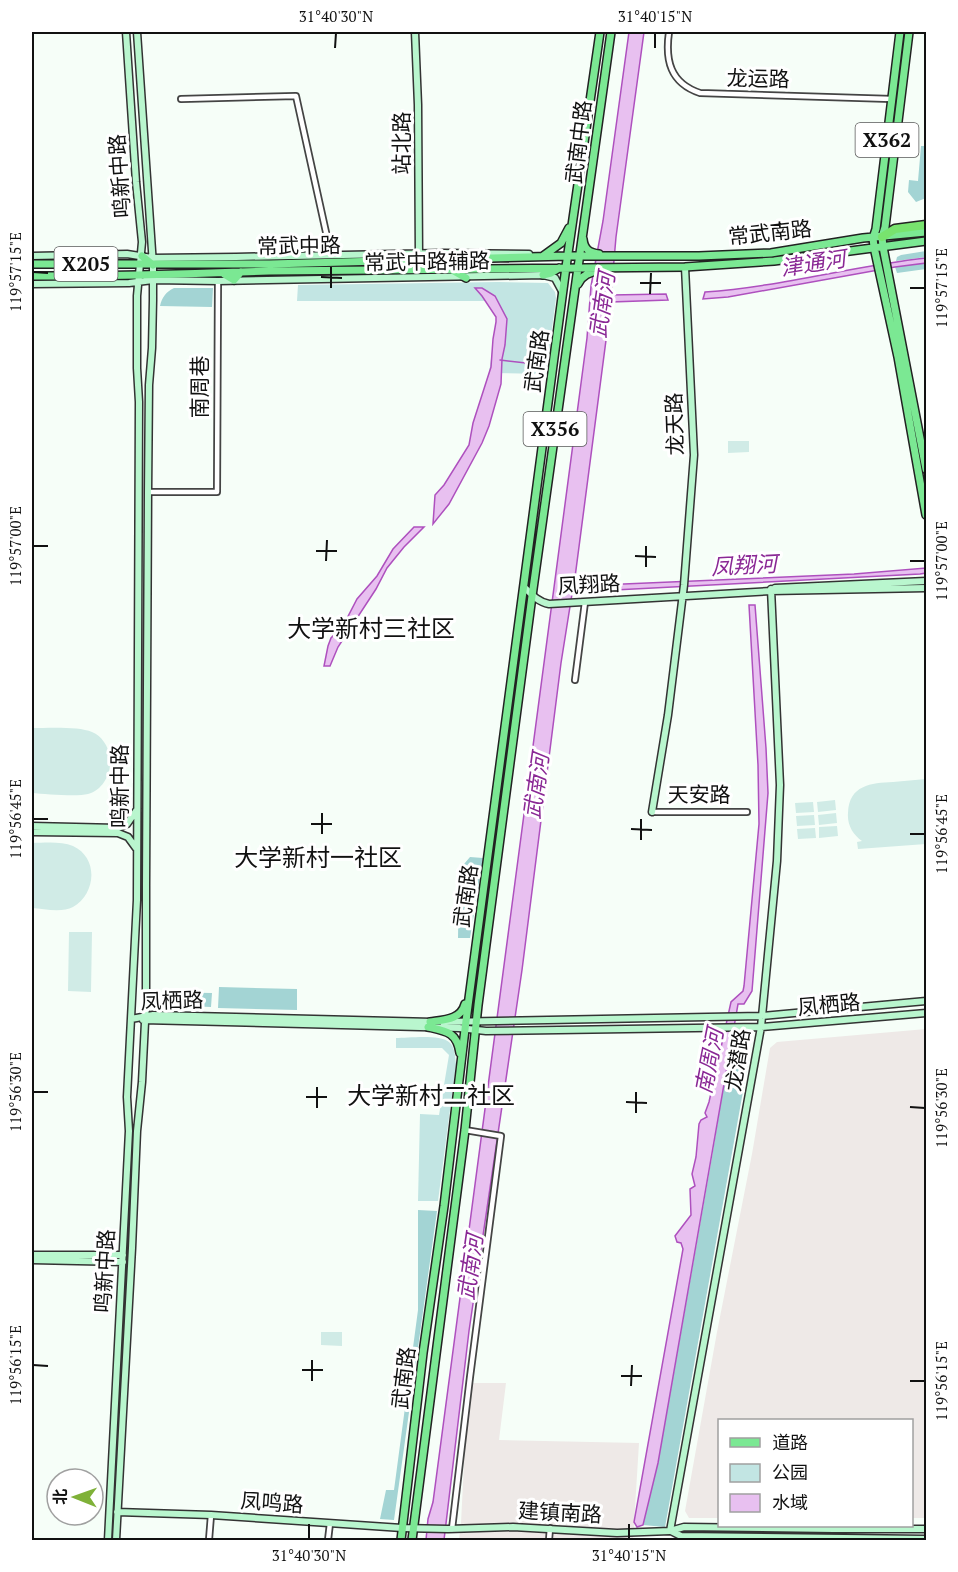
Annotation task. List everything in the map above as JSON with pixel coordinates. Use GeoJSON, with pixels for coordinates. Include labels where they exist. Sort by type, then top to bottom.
{"type":"FeatureCollection","features":[{"type":"Feature","properties":{"kind":"highway"},"geometry":{"type":"LineString","coordinates":[[878,237],[895,229],[927,225]]}},
{"type":"Feature","properties":{"kind":"main road","name":"武南中路"},"geometry":{"type":"LineString","coordinates":[[568,256],[600,32]]}},
{"type":"Feature","properties":{"kind":"main road","name":"武南中路"},"geometry":{"type":"LineString","coordinates":[[580,256],[611,32]]}},
{"type":"Feature","properties":{"kind":"main road","name":"X362"},"geometry":{"type":"LineString","coordinates":[[900,32],[876,229],[883,247],[927,469]]}},
{"type":"Feature","properties":{"kind":"main road","name":"X362"},"geometry":{"type":"LineString","coordinates":[[909,32],[885,227],[874,247],[898,357],[927,515]]}},
{"type":"Feature","properties":{"kind":"main road"},"geometry":{"type":"LineString","coordinates":[[537,258],[561,243],[567,235],[573,217]]}},
{"type":"Feature","properties":{"kind":"main road","name":"常武南路"},"geometry":{"type":"LineString","coordinates":[[593,255],[699,256],[771,253],[927,232]]}},
{"type":"Feature","properties":{"kind":"main road"},"geometry":{"type":"LineString","coordinates":[[583,235],[587,250],[593,255]]}},
{"type":"Feature","properties":{"kind":"main road"},"geometry":{"type":"LineString","coordinates":[[883,247],[927,241]]}},
{"type":"Feature","properties":{"kind":"main road","name":"常武南路"},"geometry":{"type":"LineString","coordinates":[[591,270],[615,266],[685,267],[774,261],[874,247]]}},
{"type":"Feature","properties":{"kind":"main road","name":"X205"},"geometry":{"type":"LineString","coordinates":[[874,247],[883,247]]}},
{"type":"Feature","properties":{"kind":"main road"},"geometry":{"type":"LineString","coordinates":[[324,262],[331,255],[339,262]]}},
{"type":"Feature","properties":{"kind":"main road","name":"X205"},"geometry":{"type":"LineString","coordinates":[[568,256],[593,255]]}},
{"type":"Feature","properties":{"kind":"main road","name":"常武中路"},"geometry":{"type":"LineString","coordinates":[[32,264],[141,260],[339,262],[419,257],[568,256]]}},
{"type":"Feature","properties":{"kind":"main road","name":"武南路"},"geometry":{"type":"LineString","coordinates":[[401,1540],[470,987],[563,292],[563,267],[568,256]]}},
{"type":"Feature","properties":{"kind":"main road","name":"武南路"},"geometry":{"type":"LineString","coordinates":[[412,1540],[465,1130],[476,1021],[532,594],[580,256]]}},
{"type":"Feature","properties":{"kind":"main road","name":"常武中路"},"geometry":{"type":"LineString","coordinates":[[32,276],[139,278],[241,272],[563,267]]}},
{"type":"Feature","properties":{"kind":"main road"},"geometry":{"type":"LineString","coordinates":[[543,275],[563,267]]}},
{"type":"Feature","properties":{"kind":"main road","name":"X205"},"geometry":{"type":"LineString","coordinates":[[563,267],[591,270]]}},
{"type":"Feature","properties":{"kind":"main road"},"geometry":{"type":"LineString","coordinates":[[450,269],[466,278]]}},
{"type":"Feature","properties":{"kind":"main road"},"geometry":{"type":"LineString","coordinates":[[574,299],[579,281],[591,270]]}},
{"type":"Feature","properties":{"kind":"main road"},"geometry":{"type":"LineString","coordinates":[[279,280],[290,271]]}},
{"type":"Feature","properties":{"kind":"main road"},"geometry":{"type":"LineString","coordinates":[[224,273],[234,280],[241,272]]}},
{"type":"Feature","properties":{"kind":"main road"},"geometry":{"type":"LineString","coordinates":[[429,1025],[456,1017],[464,1010],[470,987]]}},
{"type":"Feature","properties":{"kind":"main road"},"geometry":{"type":"LineString","coordinates":[[429,1025],[447,1031],[456,1039],[460,1049],[461,1064]]}},
{"type":"Feature","properties":{"kind":"street","name":"鸣新中路"},"geometry":{"type":"LineString","coordinates":[[108,1540],[129,1131],[127,1097],[136,900],[139,613],[137,368],[142,242],[126,32]]}},
{"type":"Feature","properties":{"kind":"street","name":"鸣新中路"},"geometry":{"type":"LineString","coordinates":[[116,1540],[145,1017],[149,386],[155,276],[152,261],[137,32]]}},
{"type":"Feature","properties":{"kind":"street","name":"站北路"},"geometry":{"type":"LineString","coordinates":[[415,32],[419,257]]}},
{"type":"Feature","properties":{"kind":"street","name":"龙运路"},"geometry":{"type":"LineString","coordinates":[[669,32],[668,53],[676,78],[683,85],[700,93],[892,99]]}},
{"type":"Feature","properties":{"kind":"street"},"geometry":{"type":"LineString","coordinates":[[181,99],[296,96],[331,255]]}},
{"type":"Feature","properties":{"kind":"street"},"geometry":{"type":"LineString","coordinates":[[32,256],[127,254],[141,260]]}},
{"type":"Feature","properties":{"kind":"street","name":"常武中路辅路"},"geometry":{"type":"LineString","coordinates":[[152,261],[331,255],[419,257],[546,254],[568,256]]}},
{"type":"Feature","properties":{"kind":"street","name":"龙天路"},"geometry":{"type":"LineString","coordinates":[[652,812],[668,715],[684,582],[694,455],[685,267]]}},
{"type":"Feature","properties":{"kind":"street"},"geometry":{"type":"LineString","coordinates":[[543,275],[555,278],[563,292]]}},
{"type":"Feature","properties":{"kind":"street","name":"常武中路辅路"},"geometry":{"type":"LineString","coordinates":[[155,276],[218,281],[543,275]]}},
{"type":"Feature","properties":{"kind":"street"},"geometry":{"type":"LineString","coordinates":[[32,284],[139,278]]}},
{"type":"Feature","properties":{"kind":"street","name":"南周巷"},"geometry":{"type":"LineString","coordinates":[[148,492],[217,492],[218,281]]}},
{"type":"Feature","properties":{"kind":"street","name":"凤翔路"},"geometry":{"type":"LineString","coordinates":[[524,586],[543,601],[579,601],[927,581]]}},
{"type":"Feature","properties":{"kind":"street","name":"凤翔路"},"geometry":{"type":"LineString","coordinates":[[771,590],[927,588]]}},
{"type":"Feature","properties":{"kind":"street","name":"龙潜路"},"geometry":{"type":"LineString","coordinates":[[670,1531],[761,1027],[777,861],[780,785],[771,590]]}},
{"type":"Feature","properties":{"kind":"street"},"geometry":{"type":"LineString","coordinates":[[575,680],[579,601]]}},
{"type":"Feature","properties":{"kind":"street"},"geometry":{"type":"LineString","coordinates":[[32,826],[118,828],[127,824],[136,810]]}},
{"type":"Feature","properties":{"kind":"street","name":"天安路"},"geometry":{"type":"LineString","coordinates":[[652,812],[747,812]]}},
{"type":"Feature","properties":{"kind":"street"},"geometry":{"type":"LineString","coordinates":[[32,832],[118,833],[128,837],[136,849]]}},
{"type":"Feature","properties":{"kind":"street","name":"凤栖路"},"geometry":{"type":"LineString","coordinates":[[465,1026],[476,1021],[489,1020],[761,1016],[927,1001]]}},
{"type":"Feature","properties":{"kind":"street","name":"凤栖路"},"geometry":{"type":"LineString","coordinates":[[131,1019],[145,1017],[465,1026],[475,1031],[486,1031],[761,1027],[927,1013]]}},
{"type":"Feature","properties":{"kind":"street"},"geometry":{"type":"LineString","coordinates":[[450,1529],[501,1136],[465,1130]]}},
{"type":"Feature","properties":{"kind":"street"},"geometry":{"type":"LineString","coordinates":[[32,1255],[123,1258]]}},
{"type":"Feature","properties":{"kind":"street"},"geometry":{"type":"LineString","coordinates":[[32,1260],[123,1258]]}},
{"type":"Feature","properties":{"kind":"street","name":"凤鸣路"},"geometry":{"type":"LineString","coordinates":[[117,1512],[211,1515],[424,1528]]}},
{"type":"Feature","properties":{"kind":"street"},"geometry":{"type":"LineString","coordinates":[[209,1540],[211,1515]]}},
{"type":"Feature","properties":{"kind":"street"},"geometry":{"type":"LineString","coordinates":[[328,1540],[330,1523]]}},
{"type":"Feature","properties":{"kind":"street","name":"建镇南路"},"geometry":{"type":"LineString","coordinates":[[424,1528],[513,1527],[617,1533],[670,1531]]}},
{"type":"Feature","properties":{"kind":"street"},"geometry":{"type":"LineString","coordinates":[[670,1531],[684,1527],[927,1529]]}},
{"type":"Feature","properties":{"kind":"street"},"geometry":{"type":"LineString","coordinates":[[549,1540],[550,1528]]}},
{"type":"Feature","properties":{"kind":"street"},"geometry":{"type":"LineString","coordinates":[[670,1531],[681,1536],[927,1539]]}},
{"type":"Feature","properties":{"kind":"shaded area"},"geometry":{"type":"Polygon","coordinates":[[[921,146],[926,146],[926,198],[916,202],[908,192],[909,180],[918,181],[921,146]]]}},
{"type":"Feature","properties":{"kind":"shaded area"},"geometry":{"type":"Polygon","coordinates":[[[926,251],[926,257],[896,261],[901,255],[926,251]]]}},
{"type":"Feature","properties":{"kind":"shaded area"},"geometry":{"type":"Polygon","coordinates":[[[926,263],[926,269],[897,273],[895,267],[926,263]]]}},
{"type":"Feature","properties":{"kind":"shaded area"},"geometry":{"type":"Polygon","coordinates":[[[174,288],[213,288],[212,307],[160,306],[165,295],[174,288]]]}},
{"type":"Feature","properties":{"kind":"shaded area"},"geometry":{"type":"Polygon","coordinates":[[[728,441],[749,441],[749,452],[728,453],[728,441]]]}},
{"type":"Feature","properties":{"kind":"shaded area"},"geometry":{"type":"Polygon","coordinates":[[[32,728],[79,729],[99,736],[106,745],[110,757],[110,769],[102,785],[93,792],[83,795],[32,793],[32,728]]]}},
{"type":"Feature","properties":{"kind":"shaded area"},"geometry":{"type":"Polygon","coordinates":[[[926,779],[926,844],[858,849],[857,842],[862,841],[856,836],[848,822],[852,796],[863,787],[877,783],[926,779]]]}},
{"type":"Feature","properties":{"kind":"shaded area"},"geometry":{"type":"Polygon","coordinates":[[[835,800],[836,810],[818,812],[817,802],[835,800]]]}},
{"type":"Feature","properties":{"kind":"shaded area"},"geometry":{"type":"Polygon","coordinates":[[[813,802],[814,812],[796,813],[795,803],[813,802]]]}},
{"type":"Feature","properties":{"kind":"shaded area"},"geometry":{"type":"Polygon","coordinates":[[[836,813],[837,823],[819,825],[818,815],[836,813]]]}},
{"type":"Feature","properties":{"kind":"shaded area"},"geometry":{"type":"Polygon","coordinates":[[[814,815],[815,825],[797,826],[796,816],[814,815]]]}},
{"type":"Feature","properties":{"kind":"shaded area"},"geometry":{"type":"Polygon","coordinates":[[[837,826],[838,836],[819,838],[819,827],[837,826]]]}},
{"type":"Feature","properties":{"kind":"shaded area"},"geometry":{"type":"Polygon","coordinates":[[[815,828],[816,838],[798,839],[797,829],[815,828]]]}},
{"type":"Feature","properties":{"kind":"shaded area"},"geometry":{"type":"Polygon","coordinates":[[[32,843],[68,844],[87,859],[90,867],[90,885],[81,901],[73,907],[58,910],[32,908],[32,843]]]}},
{"type":"Feature","properties":{"kind":"shaded area"},"geometry":{"type":"Polygon","coordinates":[[[470,857],[483,858],[470,938],[458,938],[459,870],[470,857]]]}},
{"type":"Feature","properties":{"kind":"shaded area"},"geometry":{"type":"Polygon","coordinates":[[[69,932],[92,932],[91,992],[68,991],[69,932]]]}},
{"type":"Feature","properties":{"kind":"shaded area"},"geometry":{"type":"Polygon","coordinates":[[[219,987],[297,989],[297,1010],[218,1008],[219,987]]]}},
{"type":"Feature","properties":{"kind":"shaded area"},"geometry":{"type":"Polygon","coordinates":[[[157,992],[212,993],[211,1007],[161,1005],[157,999],[157,992]]]}},
{"type":"Feature","properties":{"kind":"shaded area"},"geometry":{"type":"Polygon","coordinates":[[[926,1029],[926,1518],[913,1518],[913,1419],[718,1419],[718,1518],[689,1518],[685,1511],[770,1048],[777,1042],[926,1029]]]}},
{"type":"Feature","properties":{"kind":"shaded area"},"geometry":{"type":"Polygon","coordinates":[[[729,1053],[749,1058],[665,1527],[643,1525],[658,1463],[729,1053]]]}},
{"type":"Feature","properties":{"kind":"shaded area"},"geometry":{"type":"Polygon","coordinates":[[[418,1210],[437,1211],[394,1520],[380,1519],[386,1490],[394,1490],[418,1310],[418,1210]]]}},
{"type":"Feature","properties":{"kind":"shaded area"},"geometry":{"type":"Polygon","coordinates":[[[321,1332],[342,1332],[342,1346],[321,1345],[321,1332]]]}},
{"type":"Feature","properties":{"kind":"shaded area"},"geometry":{"type":"Polygon","coordinates":[[[468,1383],[506,1383],[499,1440],[639,1443],[633,1540],[459,1540],[468,1383]]]}},
{"type":"Feature","properties":{"kind":"green space"},"geometry":{"type":"Polygon","coordinates":[[[548,283],[555,292],[546,374],[489,373],[496,317],[486,301],[297,301],[298,285],[548,283]]]}},
{"type":"Feature","properties":{"kind":"green space"},"geometry":{"type":"Polygon","coordinates":[[[396,1038],[439,1038],[449,1042],[454,1052],[456,1064],[438,1201],[418,1201],[420,1114],[439,1115],[449,1055],[442,1048],[396,1048],[396,1038]]]}},
{"type":"Feature","properties":{"kind":"water","name":"武南河"},"geometry":{"type":"Polygon","coordinates":[[[629,32],[644,32],[616,237],[611,295],[666,294],[668,300],[611,302],[574,585],[854,574],[926,568],[926,573],[572,594],[561,663],[522,970],[469,1331],[444,1540],[426,1540],[428,1519],[433,1502],[587,338],[591,286],[603,221],[629,32]]]}},
{"type":"Feature","properties":{"kind":"water"},"geometry":{"type":"Polygon","coordinates":[[[926,258],[926,263],[728,297],[703,299],[705,292],[761,286],[926,258]]]}},
{"type":"Feature","properties":{"kind":"water"},"geometry":{"type":"Polygon","coordinates":[[[475,288],[482,288],[495,296],[507,319],[501,384],[482,443],[449,504],[433,524],[435,495],[444,485],[469,445],[473,423],[491,367],[496,317],[475,288]]]}},
{"type":"Feature","properties":{"kind":"water"},"geometry":{"type":"Polygon","coordinates":[[[414,527],[424,527],[387,568],[338,647],[330,666],[324,666],[331,638],[343,626],[357,599],[377,576],[393,549],[414,527]]]}},
{"type":"Feature","properties":{"kind":"water"},"geometry":{"type":"Polygon","coordinates":[[[749,605],[755,605],[768,793],[752,991],[744,1004],[738,1004],[658,1463],[643,1525],[637,1527],[634,1522],[683,1249],[675,1236],[691,1215],[690,1189],[695,1186],[692,1174],[699,1124],[707,1117],[705,1113],[731,1002],[743,991],[744,986],[759,824],[749,605]]]}},
{"type":"Feature","properties":{"kind":"waterway"},"geometry":{"type":"LineString","coordinates":[[500,360],[544,365]]}},
{"type":"Feature","properties":{"kind":"district","name":"大学新村三社区"},"geometry":{"type":"Point","coordinates":[371,629]}},
{"type":"Feature","properties":{"kind":"district","name":"大学新村一社区"},"geometry":{"type":"Point","coordinates":[318,858]}},
{"type":"Feature","properties":{"kind":"district","name":"大学新村二社区"},"geometry":{"type":"Point","coordinates":[431,1096]}},
{"type":"Feature","properties":{"kind":"water label","name":"津通河"},"geometry":{"type":"Point","coordinates":[813,263]}},
{"type":"Feature","properties":{"kind":"water label","name":"凤翔河"},"geometry":{"type":"Point","coordinates":[744,565]}},
{"type":"Feature","properties":{"kind":"water label","name":"南周河"},"geometry":{"type":"Point","coordinates":[709,1061]}}]}
